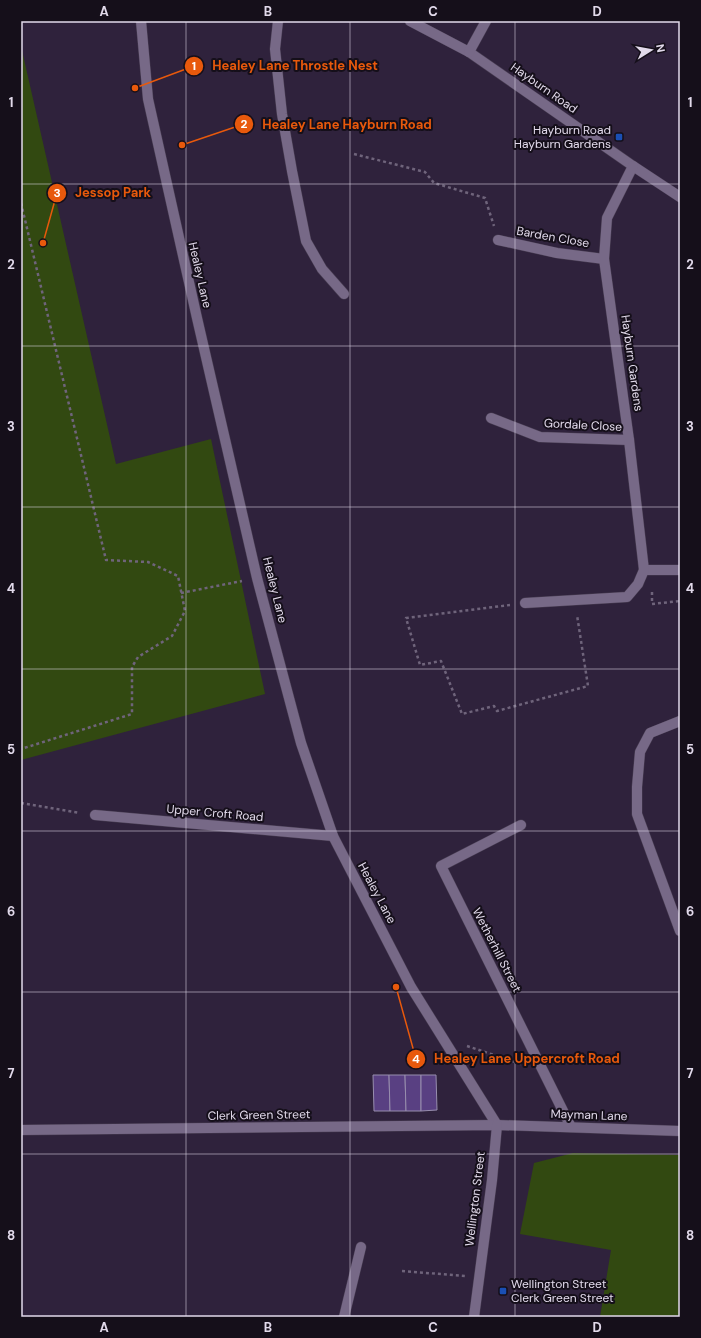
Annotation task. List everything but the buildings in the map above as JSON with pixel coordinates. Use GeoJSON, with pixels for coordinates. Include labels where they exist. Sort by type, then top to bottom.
{"type":"FeatureCollection","features":[{"type":"Feature","properties":{"kind":"street","name":"Healey Lane"},"geometry":{"type":"LineString","coordinates":[[140,21],[148,99],[257,578],[301,743],[333,836],[411,987],[497,1125]]}},
{"type":"Feature","properties":{"kind":"street"},"geometry":{"type":"LineString","coordinates":[[278,21],[275,49],[282,114],[306,241],[322,269],[344,294]]}},
{"type":"Feature","properties":{"kind":"street","name":"Hayburn Road"},"geometry":{"type":"LineString","coordinates":[[410,21],[469,52],[633,166],[680,196]]}},
{"type":"Feature","properties":{"kind":"street"},"geometry":{"type":"LineString","coordinates":[[469,52],[486,21]]}},
{"type":"Feature","properties":{"kind":"street","name":"Hayburn Gardens"},"geometry":{"type":"LineString","coordinates":[[633,166],[607,218],[604,259],[648,570]]}},
{"type":"Feature","properties":{"kind":"street","name":"Barden Close"},"geometry":{"type":"LineString","coordinates":[[498,240],[557,253],[604,259]]}},
{"type":"Feature","properties":{"kind":"street","name":"Gordale Close"},"geometry":{"type":"LineString","coordinates":[[491,418],[540,437],[629,440]]}},
{"type":"Feature","properties":{"kind":"street"},"geometry":{"type":"LineString","coordinates":[[525,603],[627,597],[648,570],[680,570]]}},
{"type":"Feature","properties":{"kind":"street"},"geometry":{"type":"LineString","coordinates":[[680,721],[650,733],[640,752],[637,787],[637,814],[680,931]]}},
{"type":"Feature","properties":{"kind":"street","name":"Upper Croft Road"},"geometry":{"type":"LineString","coordinates":[[95,815],[333,836]]}},
{"type":"Feature","properties":{"kind":"street","name":"Wetherhill Street"},"geometry":{"type":"LineString","coordinates":[[521,825],[441,866],[571,1127]]}},
{"type":"Feature","properties":{"kind":"street","name":"Mayman Lane"},"geometry":{"type":"LineString","coordinates":[[497,1125],[680,1131]]}},
{"type":"Feature","properties":{"kind":"street","name":"Clerk Green Street"},"geometry":{"type":"LineString","coordinates":[[21,1130],[497,1125]]}},
{"type":"Feature","properties":{"kind":"street","name":"Wellington Street"},"geometry":{"type":"LineString","coordinates":[[474,1317],[492,1180],[497,1125]]}},
{"type":"Feature","properties":{"kind":"street"},"geometry":{"type":"LineString","coordinates":[[344,1317],[361,1247]]}},
{"type":"Feature","properties":{"kind":"path"},"geometry":{"type":"LineString","coordinates":[[354,154],[425,172],[434,182],[485,198],[498,240]]}},
{"type":"Feature","properties":{"kind":"path"},"geometry":{"type":"LineString","coordinates":[[21,202],[106,560],[148,562],[178,576],[185,611],[172,636],[138,657],[132,667],[132,714],[21,749]]}},
{"type":"Feature","properties":{"kind":"path"},"geometry":{"type":"LineString","coordinates":[[648,570],[652,604],[680,601]]}},
{"type":"Feature","properties":{"kind":"path"},"geometry":{"type":"LineString","coordinates":[[181,593],[257,578]]}},
{"type":"Feature","properties":{"kind":"path"},"geometry":{"type":"LineString","coordinates":[[525,603],[406,618],[420,665],[441,661],[462,714],[494,706],[497,711],[588,686],[575,600]]}},
{"type":"Feature","properties":{"kind":"path"},"geometry":{"type":"LineString","coordinates":[[21,803],[95,815]]}},
{"type":"Feature","properties":{"kind":"path"},"geometry":{"type":"LineString","coordinates":[[444,1039],[543,1071]]}},
{"type":"Feature","properties":{"kind":"path"},"geometry":{"type":"LineString","coordinates":[[402,1271],[479,1277]]}},
{"type":"Feature","properties":{"kind":"green space"},"geometry":{"type":"Polygon","coordinates":[[[21,46],[116,464],[211,439],[265,694],[21,760],[21,46]]]}},
{"type":"Feature","properties":{"kind":"green space"},"geometry":{"type":"Polygon","coordinates":[[[573,1153],[680,1155],[680,1317],[600,1317],[611,1250],[520,1234],[534,1163],[573,1153]]]}},
{"type":"Feature","properties":{"kind":"place","name":"Healey Lane Throstle Nest"},"geometry":{"type":"Point","coordinates":[135,88]}},
{"type":"Feature","properties":{"kind":"place","name":"Hayburn Road Hayburn Gardens"},"geometry":{"type":"Point","coordinates":[619,137]}},
{"type":"Feature","properties":{"kind":"place","name":"Healey Lane Hayburn Road"},"geometry":{"type":"Point","coordinates":[182,145]}},
{"type":"Feature","properties":{"kind":"place","name":"Jessop Park"},"geometry":{"type":"Point","coordinates":[43,243]}},
{"type":"Feature","properties":{"kind":"place","name":"Healey Lane Uppercroft Road"},"geometry":{"type":"Point","coordinates":[396,987]}},
{"type":"Feature","properties":{"kind":"place","name":"Wellington Street Clerk Green Street"},"geometry":{"type":"Point","coordinates":[503,1291]}}]}
